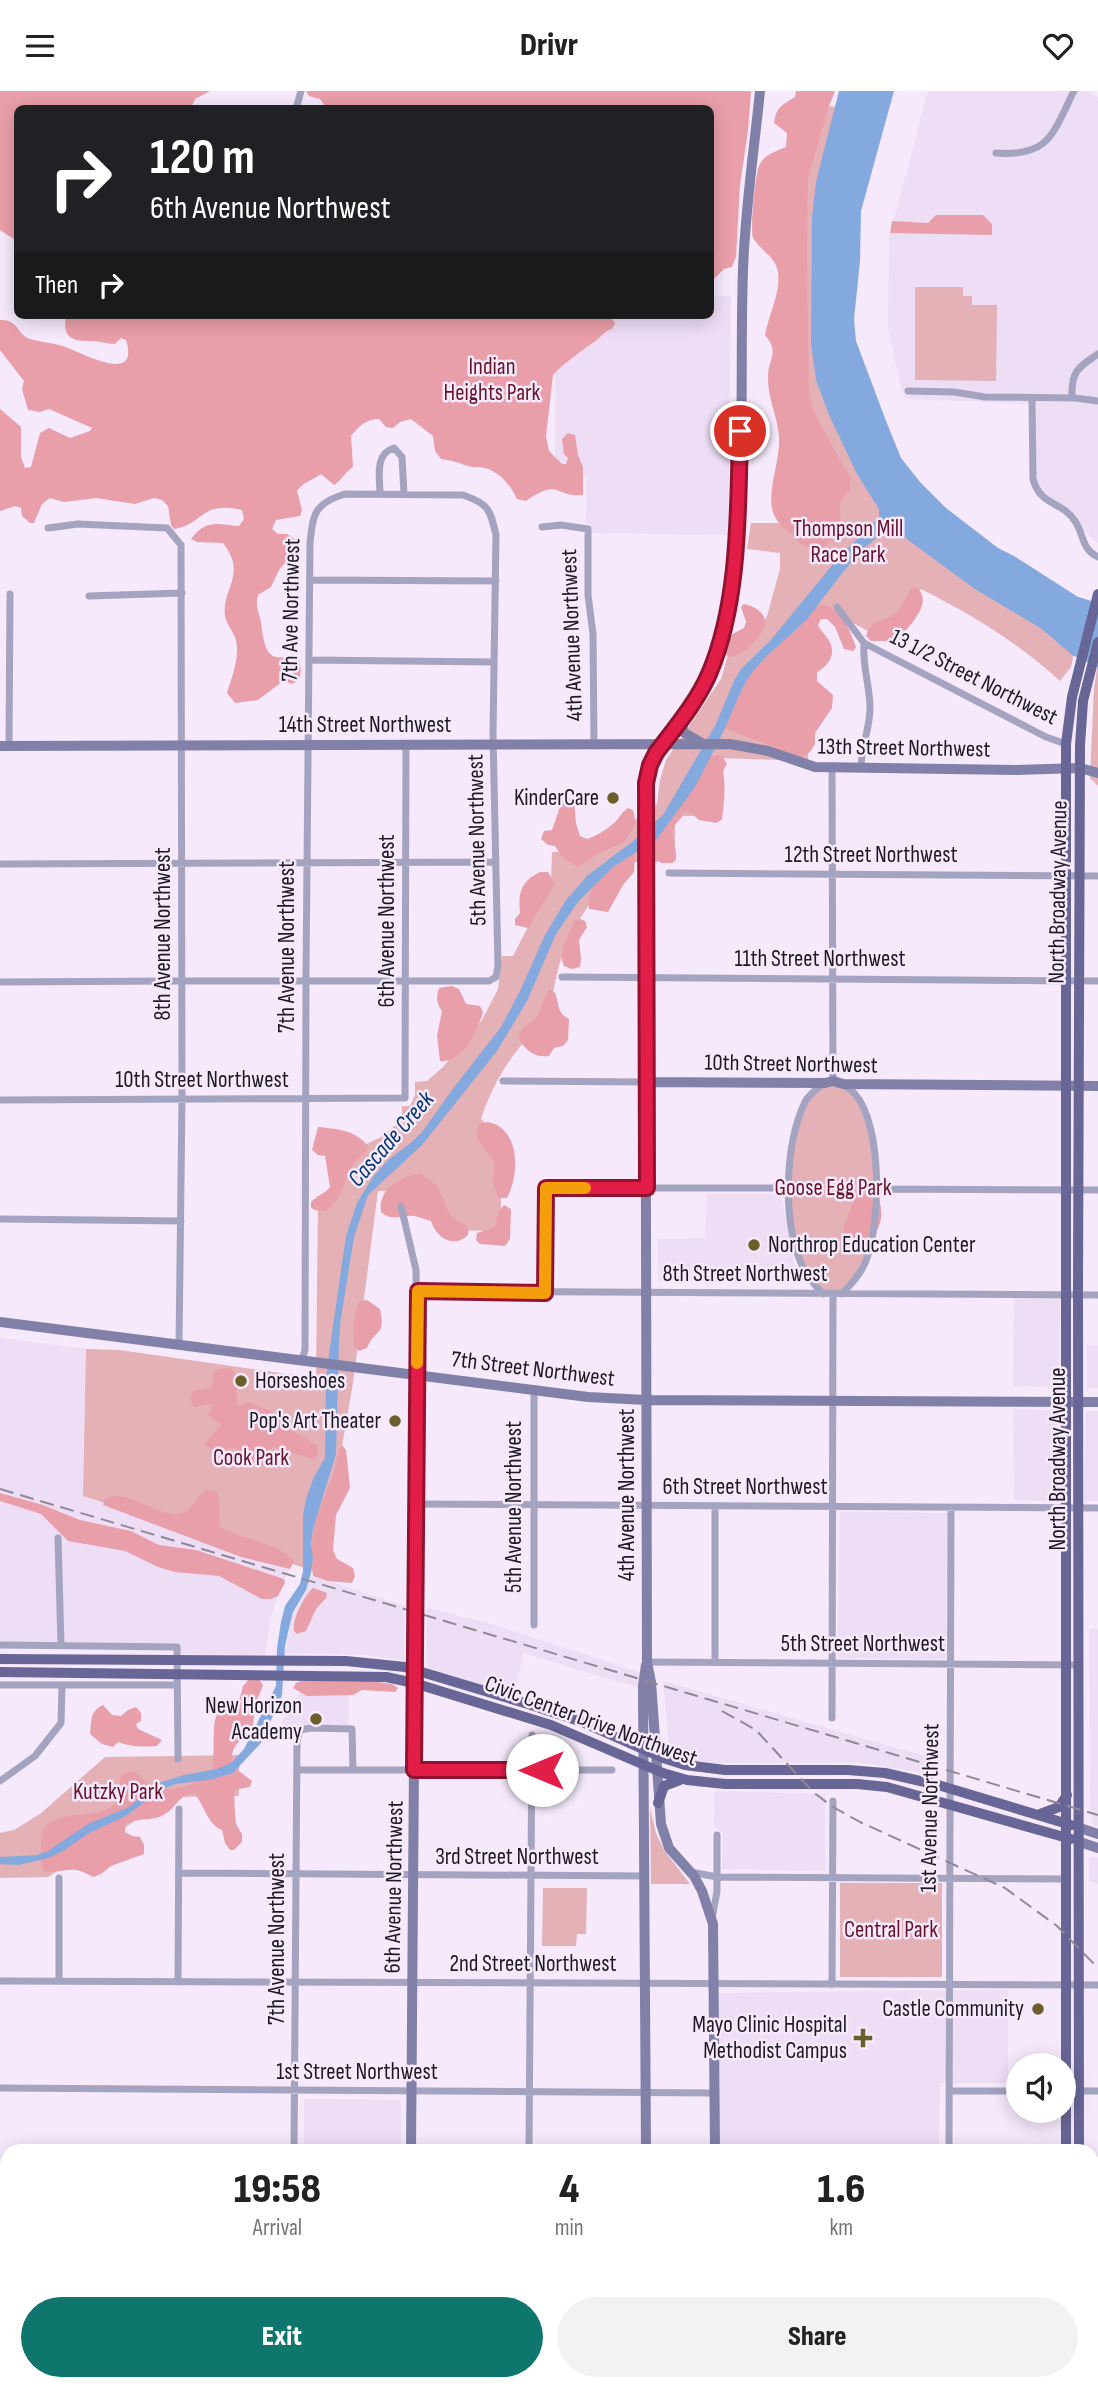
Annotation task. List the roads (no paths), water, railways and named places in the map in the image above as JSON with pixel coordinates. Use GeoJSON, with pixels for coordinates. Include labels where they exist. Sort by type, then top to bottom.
{"type":"FeatureCollection","features":[{"type":"Feature","properties":{"kind":"main road","name":"4th Avenue Northwest"},"geometry":{"type":"LineString","coordinates":[[650,1767],[644,1750],[643,1725],[647,1505],[646,783],[650,765],[702,689],[715,658],[726,614],[736,550],[745,224],[760,91]]}},
{"type":"Feature","properties":{"kind":"main road"},"geometry":{"type":"LineString","coordinates":[[1084,673],[1098,594]]}},
{"type":"Feature","properties":{"kind":"main road"},"geometry":{"type":"LineString","coordinates":[[1084,673],[1098,642]]}},
{"type":"Feature","properties":{"kind":"main road","name":"North Broadway Avenue"},"geometry":{"type":"LineString","coordinates":[[1073,1507],[1065,1402],[1078,1191],[1078,981],[1066,744],[1070,708],[1084,673]]}},
{"type":"Feature","properties":{"kind":"main road","name":"North Broadway Avenue"},"geometry":{"type":"LineString","coordinates":[[1079,2144],[1080,1828],[1073,1664],[1073,1507],[1080,1402],[1066,1190],[1066,981],[1084,673]]}},
{"type":"Feature","properties":{"kind":"main road"},"geometry":{"type":"LineString","coordinates":[[683,715],[683,732],[707,744]]}},
{"type":"Feature","properties":{"kind":"main road","name":"14th Street Northwest"},"geometry":{"type":"LineString","coordinates":[[5,746],[730,744]]}},
{"type":"Feature","properties":{"kind":"main road","name":"13th Street Northwest"},"geometry":{"type":"LineString","coordinates":[[730,744],[768,751],[815,767],[1080,768],[1098,773]]}},
{"type":"Feature","properties":{"kind":"main road","name":"10th Street Northwest"},"geometry":{"type":"LineString","coordinates":[[646,1082],[1098,1086]]}},
{"type":"Feature","properties":{"kind":"main road","name":"7th Street Northwest"},"geometry":{"type":"LineString","coordinates":[[0,1322],[588,1397],[646,1400],[1098,1402]]}},
{"type":"Feature","properties":{"kind":"main road","name":"6th Avenue Northwest"},"geometry":{"type":"LineString","coordinates":[[411,2144],[417,1374]]}},
{"type":"Feature","properties":{"kind":"main road","name":"Civic Center Drive Northwest"},"geometry":{"type":"LineString","coordinates":[[0,1658],[370,1662],[414,1670],[554,1711],[685,1765],[703,1768],[869,1771],[901,1775],[1080,1828]]}},
{"type":"Feature","properties":{"kind":"main road","name":"4th Avenue Northwest"},"geometry":{"type":"LineString","coordinates":[[646,1662],[651,1682],[655,1754],[650,1767],[645,1877],[646,2144]]}},
{"type":"Feature","properties":{"kind":"main road","name":"North Broadway Avenue"},"geometry":{"type":"LineString","coordinates":[[1065,2053],[1067,1795],[1073,1664]]}},
{"type":"Feature","properties":{"kind":"main road","name":"Civic Center Drive Northwest"},"geometry":{"type":"LineString","coordinates":[[0,1672],[379,1677],[414,1683],[562,1729],[682,1779],[725,1784],[872,1785],[899,1789],[1080,1842]]}},
{"type":"Feature","properties":{"kind":"main road"},"geometry":{"type":"LineString","coordinates":[[622,1740],[637,1734],[643,1725]]}},
{"type":"Feature","properties":{"kind":"main road"},"geometry":{"type":"LineString","coordinates":[[650,1767],[666,1841],[702,1891],[712,1920],[715,1984],[715,2144]]}},
{"type":"Feature","properties":{"kind":"main road"},"geometry":{"type":"LineString","coordinates":[[658,1803],[664,1786],[682,1779]]}},
{"type":"Feature","properties":{"kind":"main road"},"geometry":{"type":"LineString","coordinates":[[1035,1814],[1059,1807],[1067,1795]]}},
{"type":"Feature","properties":{"kind":"main road"},"geometry":{"type":"LineString","coordinates":[[1080,1828],[1098,1834]]}},
{"type":"Feature","properties":{"kind":"main road"},"geometry":{"type":"LineString","coordinates":[[1080,1842],[1098,1848]]}},
{"type":"Feature","properties":{"kind":"main road","name":"North Broadway Avenue"},"geometry":{"type":"LineString","coordinates":[[1066,2123],[1066,2144]]}},
{"type":"Feature","properties":{"kind":"street"},"geometry":{"type":"LineString","coordinates":[[996,153],[1027,153],[1046,142],[1074,91]]}},
{"type":"Feature","properties":{"kind":"street"},"geometry":{"type":"LineString","coordinates":[[1072,398],[1071,383],[1075,372],[1098,354]]}},
{"type":"Feature","properties":{"kind":"street"},"geometry":{"type":"LineString","coordinates":[[908,391],[954,392],[985,397],[1096,400]]}},
{"type":"Feature","properties":{"kind":"street"},"geometry":{"type":"LineString","coordinates":[[1032,398],[1035,486],[1040,495],[1076,521],[1087,551],[1098,557]]}},
{"type":"Feature","properties":{"kind":"street"},"geometry":{"type":"LineString","coordinates":[[394,449],[402,457],[404,494],[380,494],[380,461],[384,453],[394,449]]}},
{"type":"Feature","properties":{"kind":"street","name":"7th Ave Northwest"},"geometry":{"type":"LineString","coordinates":[[309,745],[312,517],[327,499],[345,494],[380,494]]}},
{"type":"Feature","properties":{"kind":"street","name":"5th Avenue Northwest"},"geometry":{"type":"LineString","coordinates":[[404,494],[463,495],[482,501],[492,515],[496,535],[496,977],[489,981],[405,981]]}},
{"type":"Feature","properties":{"kind":"street","name":"8th Avenue Northwest"},"geometry":{"type":"LineString","coordinates":[[48,528],[78,524],[167,528],[181,545],[182,1099],[179,1345]]}},
{"type":"Feature","properties":{"kind":"street","name":"4th Avenue Northwest"},"geometry":{"type":"LineString","coordinates":[[542,527],[561,525],[588,529],[594,744]]}},
{"type":"Feature","properties":{"kind":"street"},"geometry":{"type":"LineString","coordinates":[[310,580],[496,581]]}},
{"type":"Feature","properties":{"kind":"street"},"geometry":{"type":"LineString","coordinates":[[89,596],[182,593]]}},
{"type":"Feature","properties":{"kind":"street"},"geometry":{"type":"LineString","coordinates":[[5,746],[10,594]]}},
{"type":"Feature","properties":{"kind":"street"},"geometry":{"type":"LineString","coordinates":[[837,607],[864,643],[863,657],[870,696],[870,713],[861,768]]}},
{"type":"Feature","properties":{"kind":"street","name":"13 1/2 Street Northwest"},"geometry":{"type":"LineString","coordinates":[[864,643],[1046,737],[1066,744]]}},
{"type":"Feature","properties":{"kind":"street"},"geometry":{"type":"LineString","coordinates":[[309,660],[494,662]]}},
{"type":"Feature","properties":{"kind":"street","name":"6th Avenue Northwest"},"geometry":{"type":"LineString","coordinates":[[405,1098],[406,744]]}},
{"type":"Feature","properties":{"kind":"street","name":"7th Avenue Northwest"},"geometry":{"type":"LineString","coordinates":[[307,1360],[306,981],[309,745]]}},
{"type":"Feature","properties":{"kind":"street"},"geometry":{"type":"LineString","coordinates":[[832,768],[834,1083]]}},
{"type":"Feature","properties":{"kind":"street"},"geometry":{"type":"LineString","coordinates":[[0,864],[496,862]]}},
{"type":"Feature","properties":{"kind":"street","name":"12th Street Northwest"},"geometry":{"type":"LineString","coordinates":[[669,873],[1098,876]]}},
{"type":"Feature","properties":{"kind":"street","name":"11th Street Northwest"},"geometry":{"type":"LineString","coordinates":[[562,977],[1098,981]]}},
{"type":"Feature","properties":{"kind":"street"},"geometry":{"type":"LineString","coordinates":[[0,982],[405,981]]}},
{"type":"Feature","properties":{"kind":"street","name":"10th Street Northwest"},"geometry":{"type":"LineString","coordinates":[[503,1081],[646,1082]]}},
{"type":"Feature","properties":{"kind":"street"},"geometry":{"type":"LineString","coordinates":[[823,1294],[810,1280],[799,1259],[789,1209],[788,1188],[793,1143],[806,1101],[834,1083]]}},
{"type":"Feature","properties":{"kind":"street"},"geometry":{"type":"LineString","coordinates":[[834,1083],[856,1094],[864,1109],[876,1161],[875,1231],[871,1248],[855,1281],[842,1294]]}},
{"type":"Feature","properties":{"kind":"street","name":"10th Street Northwest"},"geometry":{"type":"LineString","coordinates":[[0,1100],[405,1098]]}},
{"type":"Feature","properties":{"kind":"street"},"geometry":{"type":"LineString","coordinates":[[545,1293],[546,1188],[788,1188]]}},
{"type":"Feature","properties":{"kind":"street"},"geometry":{"type":"LineString","coordinates":[[876,1189],[1098,1190]]}},
{"type":"Feature","properties":{"kind":"street","name":"6th Avenue Northwest"},"geometry":{"type":"LineString","coordinates":[[401,1206],[414,1252],[418,1291],[417,1374]]}},
{"type":"Feature","properties":{"kind":"street"},"geometry":{"type":"LineString","coordinates":[[0,1219],[181,1221]]}},
{"type":"Feature","properties":{"kind":"street","name":"8th Street Northwest"},"geometry":{"type":"LineString","coordinates":[[418,1291],[1098,1295]]}},
{"type":"Feature","properties":{"kind":"street"},"geometry":{"type":"LineString","coordinates":[[832,1718],[833,1294]]}},
{"type":"Feature","properties":{"kind":"street","name":"5th Avenue Northwest"},"geometry":{"type":"LineString","coordinates":[[534,1389],[534,1625]]}},
{"type":"Feature","properties":{"kind":"street","name":"6th Street Northwest"},"geometry":{"type":"LineString","coordinates":[[417,1504],[1098,1508]]}},
{"type":"Feature","properties":{"kind":"street"},"geometry":{"type":"LineString","coordinates":[[715,1506],[715,1662]]}},
{"type":"Feature","properties":{"kind":"street","name":"1st Avenue Northwest"},"geometry":{"type":"LineString","coordinates":[[948,2144],[951,1508]]}},
{"type":"Feature","properties":{"kind":"street"},"geometry":{"type":"LineString","coordinates":[[58,1538],[61,1645]]}},
{"type":"Feature","properties":{"kind":"street"},"geometry":{"type":"LineString","coordinates":[[0,1645],[177,1647],[178,1759]]}},
{"type":"Feature","properties":{"kind":"street","name":"5th Street Northwest"},"geometry":{"type":"LineString","coordinates":[[646,1662],[1073,1664]]}},
{"type":"Feature","properties":{"kind":"street"},"geometry":{"type":"LineString","coordinates":[[0,1685],[177,1685]]}},
{"type":"Feature","properties":{"kind":"street"},"geometry":{"type":"LineString","coordinates":[[0,1781],[35,1756],[61,1723],[62,1685]]}},
{"type":"Feature","properties":{"kind":"street","name":"7th Avenue Northwest"},"geometry":{"type":"LineString","coordinates":[[294,2144],[297,1735],[303,1728],[352,1729],[353,1770]]}},
{"type":"Feature","properties":{"kind":"street"},"geometry":{"type":"LineString","coordinates":[[529,2144],[532,1735]]}},
{"type":"Feature","properties":{"kind":"street"},"geometry":{"type":"LineString","coordinates":[[298,1770],[612,1770]]}},
{"type":"Feature","properties":{"kind":"street"},"geometry":{"type":"LineString","coordinates":[[832,1985],[833,1801]]}},
{"type":"Feature","properties":{"kind":"street"},"geometry":{"type":"LineString","coordinates":[[178,1982],[179,1809]]}},
{"type":"Feature","properties":{"kind":"street"},"geometry":{"type":"LineString","coordinates":[[712,1920],[717,1877],[717,1835]]}},
{"type":"Feature","properties":{"kind":"street"},"geometry":{"type":"LineString","coordinates":[[690,1872],[717,1877],[1066,1879]]}},
{"type":"Feature","properties":{"kind":"street","name":"3rd Street Northwest"},"geometry":{"type":"LineString","coordinates":[[179,1873],[645,1877]]}},
{"type":"Feature","properties":{"kind":"street"},"geometry":{"type":"LineString","coordinates":[[59,1878],[59,1981]]}},
{"type":"Feature","properties":{"kind":"street","name":"2nd Street Northwest"},"geometry":{"type":"LineString","coordinates":[[0,1981],[1098,1985]]}},
{"type":"Feature","properties":{"kind":"street","name":"1st Street Northwest"},"geometry":{"type":"LineString","coordinates":[[0,2088],[715,2093]]}},
{"type":"Feature","properties":{"kind":"street"},"geometry":{"type":"LineString","coordinates":[[949,2091],[1006,2091]]}},
{"type":"Feature","properties":{"kind":"street"},"geometry":{"type":"LineString","coordinates":[[1079,2091],[1098,2091]]}},
{"type":"Feature","properties":{"kind":"water"},"geometry":{"type":"Polygon","coordinates":[[[839,91],[894,91],[861,211],[860,261],[854,319],[856,341],[901,458],[946,508],[998,548],[1078,597],[1098,603],[1098,667],[1072,655],[1042,629],[975,589],[897,529],[885,533],[860,553],[807,619],[753,671],[695,787],[657,839],[613,867],[578,902],[556,934],[527,1001],[497,1051],[422,1145],[368,1195],[354,1237],[341,1318],[336,1454],[313,1529],[311,1573],[306,1590],[293,1612],[285,1646],[282,1695],[261,1743],[233,1773],[162,1789],[126,1816],[89,1833],[48,1858],[19,1865],[0,1864],[0,1857],[37,1855],[48,1851],[88,1824],[129,1807],[156,1784],[217,1769],[231,1763],[244,1749],[276,1686],[281,1622],[285,1606],[300,1584],[303,1571],[303,1516],[314,1477],[325,1458],[326,1379],[330,1347],[346,1236],[357,1203],[387,1161],[422,1132],[501,1027],[544,937],[566,900],[588,875],[663,815],[715,726],[741,669],[770,641],[838,558],[879,517],[879,509],[857,474],[829,415],[816,380],[811,343],[812,217],[816,182],[839,91]]]}},
{"type":"Feature","properties":{"kind":"railway"},"geometry":{"type":"LineString","coordinates":[[0,1489],[1098,1815]]}},
{"type":"Feature","properties":{"kind":"railway"},"geometry":{"type":"LineString","coordinates":[[722,1711],[756,1730],[813,1792],[833,1807],[1005,1888],[1057,1926],[1098,1968]]}},
{"type":"Feature","properties":{"kind":"place","name":"KinderCare"},"geometry":{"type":"Point","coordinates":[613,798]}},
{"type":"Feature","properties":{"kind":"place","name":"Northrop Education Center"},"geometry":{"type":"Point","coordinates":[754,1245]}},
{"type":"Feature","properties":{"kind":"place","name":"Horseshoes"},"geometry":{"type":"Point","coordinates":[241,1381]}},
{"type":"Feature","properties":{"kind":"place","name":"Pop's Art Theater"},"geometry":{"type":"Point","coordinates":[395,1421]}},
{"type":"Feature","properties":{"kind":"place","name":"New Horizon Academy"},"geometry":{"type":"Point","coordinates":[316,1719]}},
{"type":"Feature","properties":{"kind":"place","name":"Castle Community"},"geometry":{"type":"Point","coordinates":[1038,2009]}},
{"type":"Feature","properties":{"kind":"place","name":"Mayo Clinic Hospital Methodist Campus"},"geometry":{"type":"Point","coordinates":[863,2038]}},
{"type":"Feature","properties":{"kind":"park label","name":"Indian Heights Park"},"geometry":{"type":"Point","coordinates":[492,380]}},
{"type":"Feature","properties":{"kind":"park label","name":"Thompson Mill Race Park"},"geometry":{"type":"Point","coordinates":[848,542]}},
{"type":"Feature","properties":{"kind":"park label","name":"Goose Egg Park"},"geometry":{"type":"Point","coordinates":[833,1188]}},
{"type":"Feature","properties":{"kind":"park label","name":"Cook Park"},"geometry":{"type":"Point","coordinates":[251,1458]}},
{"type":"Feature","properties":{"kind":"park label","name":"Kutzky Park"},"geometry":{"type":"Point","coordinates":[118,1792]}},
{"type":"Feature","properties":{"kind":"park label","name":"Central Park"},"geometry":{"type":"Point","coordinates":[891,1930]}},
{"type":"Feature","properties":{"kind":"water label","name":"Cascade Creek"},"geometry":{"type":"Point","coordinates":[391,1139]}}]}
